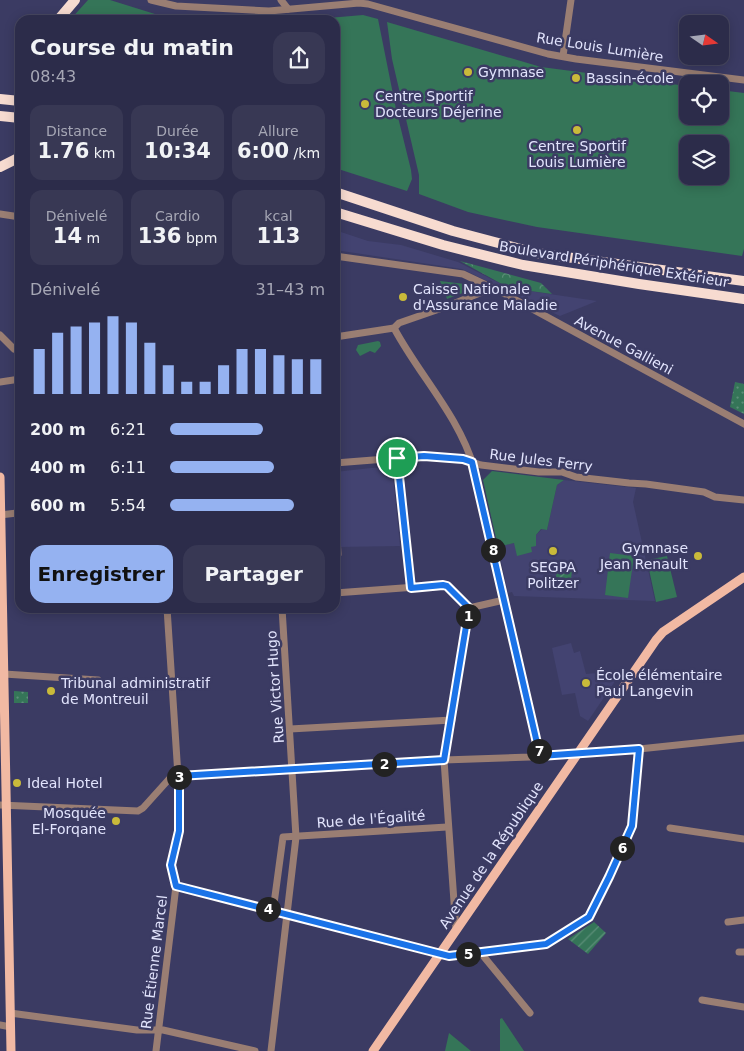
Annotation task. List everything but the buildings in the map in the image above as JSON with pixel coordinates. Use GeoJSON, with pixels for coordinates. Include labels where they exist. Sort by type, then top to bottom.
{"type":"FeatureCollection","features":[{"type":"Feature","properties":{"kind":"highway"},"geometry":{"type":"LineString","coordinates":[[62,15],[75,0]]}},
{"type":"Feature","properties":{"kind":"highway"},"geometry":{"type":"LineString","coordinates":[[0,100],[15,101]]}},
{"type":"Feature","properties":{"kind":"highway"},"geometry":{"type":"LineString","coordinates":[[0,116],[15,118]]}},
{"type":"Feature","properties":{"kind":"highway"},"geometry":{"type":"LineString","coordinates":[[0,167],[15,160]]}},
{"type":"Feature","properties":{"kind":"highway"},"geometry":{"type":"LineString","coordinates":[[340,194],[453,230],[536,253],[744,282]]}},
{"type":"Feature","properties":{"kind":"highway","name":"Boulevard Périphérique Extérieur"},"geometry":{"type":"LineString","coordinates":[[340,214],[443,245],[523,265],[744,299]]}},
{"type":"Feature","properties":{"kind":"main road"},"geometry":{"type":"LineString","coordinates":[[0,477],[3,805],[11,1051]]}},
{"type":"Feature","properties":{"kind":"main road","name":"Avenue de la République"},"geometry":{"type":"LineString","coordinates":[[373,1051],[658,636],[744,577]]}},
{"type":"Feature","properties":{"kind":"street","name":"Rue Louis Lumière"},"geometry":{"type":"LineString","coordinates":[[151,0],[176,6],[269,11],[368,2],[535,51],[744,80]]}},
{"type":"Feature","properties":{"kind":"street"},"geometry":{"type":"LineString","coordinates":[[281,0],[288,9]]}},
{"type":"Feature","properties":{"kind":"street"},"geometry":{"type":"LineString","coordinates":[[563,56],[571,0]]}},
{"type":"Feature","properties":{"kind":"street"},"geometry":{"type":"LineString","coordinates":[[0,214],[15,216]]}},
{"type":"Feature","properties":{"kind":"street","name":"Avenue Gallieni"},"geometry":{"type":"LineString","coordinates":[[340,257],[463,274],[744,424]]}},
{"type":"Feature","properties":{"kind":"street"},"geometry":{"type":"LineString","coordinates":[[340,336],[394,328],[399,323],[492,288]]}},
{"type":"Feature","properties":{"kind":"street"},"geometry":{"type":"LineString","coordinates":[[394,328],[467,446],[540,756]]}},
{"type":"Feature","properties":{"kind":"street"},"geometry":{"type":"LineString","coordinates":[[0,335],[14,349]]}},
{"type":"Feature","properties":{"kind":"street"},"geometry":{"type":"LineString","coordinates":[[0,382],[15,380]]}},
{"type":"Feature","properties":{"kind":"street","name":"Rue Jules Ferry"},"geometry":{"type":"LineString","coordinates":[[340,463],[424,456],[463,459],[481,465],[539,472],[562,472],[576,477],[656,485],[704,492],[715,497],[744,500]]}},
{"type":"Feature","properties":{"kind":"street"},"geometry":{"type":"LineString","coordinates":[[397,458],[411,588]]}},
{"type":"Feature","properties":{"kind":"street"},"geometry":{"type":"LineString","coordinates":[[1,515],[15,512]]}},
{"type":"Feature","properties":{"kind":"street"},"geometry":{"type":"LineString","coordinates":[[340,593],[443,585],[447,586],[469,608]]}},
{"type":"Feature","properties":{"kind":"street"},"geometry":{"type":"LineString","coordinates":[[469,608],[504,600]]}},
{"type":"Feature","properties":{"kind":"street"},"geometry":{"type":"LineString","coordinates":[[456,930],[447,827],[444,760],[469,608]]}},
{"type":"Feature","properties":{"kind":"street","name":"Rue Étienne Marcel"},"geometry":{"type":"LineString","coordinates":[[156,1051],[176,886],[171,865],[179,831],[179,776],[167,613]]}},
{"type":"Feature","properties":{"kind":"street","name":"Rue Victor Hugo"},"geometry":{"type":"LineString","coordinates":[[271,1051],[296,837],[282,613]]}},
{"type":"Feature","properties":{"kind":"street"},"geometry":{"type":"LineString","coordinates":[[2,668],[98,680]]}},
{"type":"Feature","properties":{"kind":"street"},"geometry":{"type":"LineString","coordinates":[[290,728],[452,720]]}},
{"type":"Feature","properties":{"kind":"street"},"geometry":{"type":"LineString","coordinates":[[3,805],[138,811],[143,808],[170,778],[179,776],[577,754],[744,738]]}},
{"type":"Feature","properties":{"kind":"street"},"geometry":{"type":"LineString","coordinates":[[176,886],[449,956],[546,944],[589,917],[632,826],[639,749]]}},
{"type":"Feature","properties":{"kind":"street","name":"Rue de l'Égalité"},"geometry":{"type":"LineString","coordinates":[[296,837],[447,827]]}},
{"type":"Feature","properties":{"kind":"street"},"geometry":{"type":"LineString","coordinates":[[670,828],[744,839]]}},
{"type":"Feature","properties":{"kind":"street"},"geometry":{"type":"LineString","coordinates":[[273,911],[283,837],[296,837]]}},
{"type":"Feature","properties":{"kind":"street"},"geometry":{"type":"LineString","coordinates":[[728,922],[744,920]]}},
{"type":"Feature","properties":{"kind":"street"},"geometry":{"type":"LineString","coordinates":[[480,952],[530,1012]]}},
{"type":"Feature","properties":{"kind":"street"},"geometry":{"type":"LineString","coordinates":[[702,1000],[744,1007]]}},
{"type":"Feature","properties":{"kind":"street"},"geometry":{"type":"LineString","coordinates":[[10,1013],[137,1030],[159,1030],[255,1051]]}},
{"type":"Feature","properties":{"kind":"street"},"geometry":{"type":"LineString","coordinates":[[0,1025],[11,1027]]}},
{"type":"Feature","properties":{"kind":"shaded area"},"geometry":{"type":"Polygon","coordinates":[[[340,232],[368,241],[401,245],[458,262],[509,288],[597,301],[560,316],[462,269],[340,251],[340,232]]]}},
{"type":"Feature","properties":{"kind":"shaded area"},"geometry":{"type":"Polygon","coordinates":[[[392,467],[400,546],[340,547],[340,471],[392,467]]]}},
{"type":"Feature","properties":{"kind":"shaded area"},"geometry":{"type":"Polygon","coordinates":[[[564,480],[636,488],[633,502],[655,601],[514,596],[512,592],[508,593],[498,547],[514,543],[530,547],[536,545],[536,535],[542,529],[547,530],[557,485],[564,480]]]}},
{"type":"Feature","properties":{"kind":"shaded area","name":"École élémentaire Paul Langevin"},"geometry":{"type":"Polygon","coordinates":[[[571,643],[574,653],[580,651],[586,674],[597,673],[600,669],[622,671],[588,721],[580,716],[575,693],[562,695],[552,648],[571,643]]]}},
{"type":"Feature","properties":{"kind":"green space"},"geometry":{"type":"Polygon","coordinates":[[[88,0],[110,0],[158,15],[74,15],[88,0]]]}},
{"type":"Feature","properties":{"kind":"green space","name":"Centre Sportif Docteurs Déjerine"},"geometry":{"type":"Polygon","coordinates":[[[363,15],[378,19],[396,109],[411,170],[412,179],[407,191],[340,170],[340,17],[363,15]]]}},
{"type":"Feature","properties":{"kind":"green space","name":"Centre Sportif Louis Lumière"},"geometry":{"type":"Polygon","coordinates":[[[387,22],[541,67],[679,85],[679,125],[729,125],[729,91],[744,93],[744,249],[742,256],[537,227],[468,212],[419,194],[419,175],[392,59],[387,22]]]}},
{"type":"Feature","properties":{"kind":"green space"},"geometry":{"type":"Polygon","coordinates":[[[460,261],[541,283],[552,294],[509,288],[460,261]]]}},
{"type":"Feature","properties":{"kind":"green space"},"geometry":{"type":"Polygon","coordinates":[[[440,281],[465,284],[473,289],[447,299],[440,281]]]}},
{"type":"Feature","properties":{"kind":"green space"},"geometry":{"type":"Polygon","coordinates":[[[378,341],[381,346],[375,353],[370,351],[360,356],[356,350],[358,345],[378,341]]]}},
{"type":"Feature","properties":{"kind":"green space"},"geometry":{"type":"Polygon","coordinates":[[[735,382],[744,384],[744,414],[730,407],[735,382]]]}},
{"type":"Feature","properties":{"kind":"green space"},"geometry":{"type":"Polygon","coordinates":[[[492,471],[564,480],[557,485],[547,530],[541,529],[536,535],[536,546],[531,547],[532,552],[517,556],[514,543],[498,547],[483,480],[492,471]]]}},
{"type":"Feature","properties":{"kind":"green space"},"geometry":{"type":"Polygon","coordinates":[[[610,553],[634,556],[628,598],[605,595],[610,553]]]}},
{"type":"Feature","properties":{"kind":"green space"},"geometry":{"type":"Polygon","coordinates":[[[667,556],[677,597],[656,602],[647,560],[667,556]]]}},
{"type":"Feature","properties":{"kind":"green space"},"geometry":{"type":"Polygon","coordinates":[[[558,560],[573,562],[571,579],[556,577],[558,560]]]}},
{"type":"Feature","properties":{"kind":"green space"},"geometry":{"type":"Polygon","coordinates":[[[14,691],[28,692],[28,703],[14,703],[14,691]]]}},
{"type":"Feature","properties":{"kind":"green space"},"geometry":{"type":"Polygon","coordinates":[[[594,922],[606,933],[588,954],[568,939],[594,922]]]}},
{"type":"Feature","properties":{"kind":"green space"},"geometry":{"type":"Polygon","coordinates":[[[502,1018],[524,1051],[500,1051],[500,1019],[502,1018]]]}},
{"type":"Feature","properties":{"kind":"green space"},"geometry":{"type":"Polygon","coordinates":[[[449,1033],[471,1051],[445,1051],[449,1033]]]}},
{"type":"Feature","properties":{"kind":"place","name":"Gymnase"},"geometry":{"type":"Point","coordinates":[468,72]}},
{"type":"Feature","properties":{"kind":"place","name":"Bassin-école"},"geometry":{"type":"Point","coordinates":[576,78]}},
{"type":"Feature","properties":{"kind":"place","name":"Centre Sportif Docteurs Déjerine"},"geometry":{"type":"Point","coordinates":[365,104]}},
{"type":"Feature","properties":{"kind":"place","name":"Centre Sportif Louis Lumière"},"geometry":{"type":"Point","coordinates":[577,130]}},
{"type":"Feature","properties":{"kind":"place","name":"Caisse Nationale d'Assurance Maladie"},"geometry":{"type":"Point","coordinates":[403,297]}},
{"type":"Feature","properties":{"kind":"place","name":"SEGPA Politzer"},"geometry":{"type":"Point","coordinates":[553,551]}},
{"type":"Feature","properties":{"kind":"place","name":"Gymnase Jean Renault"},"geometry":{"type":"Point","coordinates":[698,556]}},
{"type":"Feature","properties":{"kind":"place","name":"École élémentaire Paul Langevin"},"geometry":{"type":"Point","coordinates":[586,683]}},
{"type":"Feature","properties":{"kind":"place","name":"Tribunal administratif de Montreuil"},"geometry":{"type":"Point","coordinates":[51,691]}},
{"type":"Feature","properties":{"kind":"place","name":"Ideal Hotel"},"geometry":{"type":"Point","coordinates":[17,783]}},
{"type":"Feature","properties":{"kind":"place","name":"Mosquée El-Forqane"},"geometry":{"type":"Point","coordinates":[116,821]}},
{"type":"Feature","properties":{"kind":"route"},"geometry":{"type":"LineString","coordinates":[[424,456],[463,459],[472,462],[540,756],[639,749],[632,826],[589,917],[554,940],[540,946],[449,956],[176,886],[171,863],[179,831],[179,776],[444,760],[469,608],[447,586],[411,588],[397,458],[424,456]]}}]}
